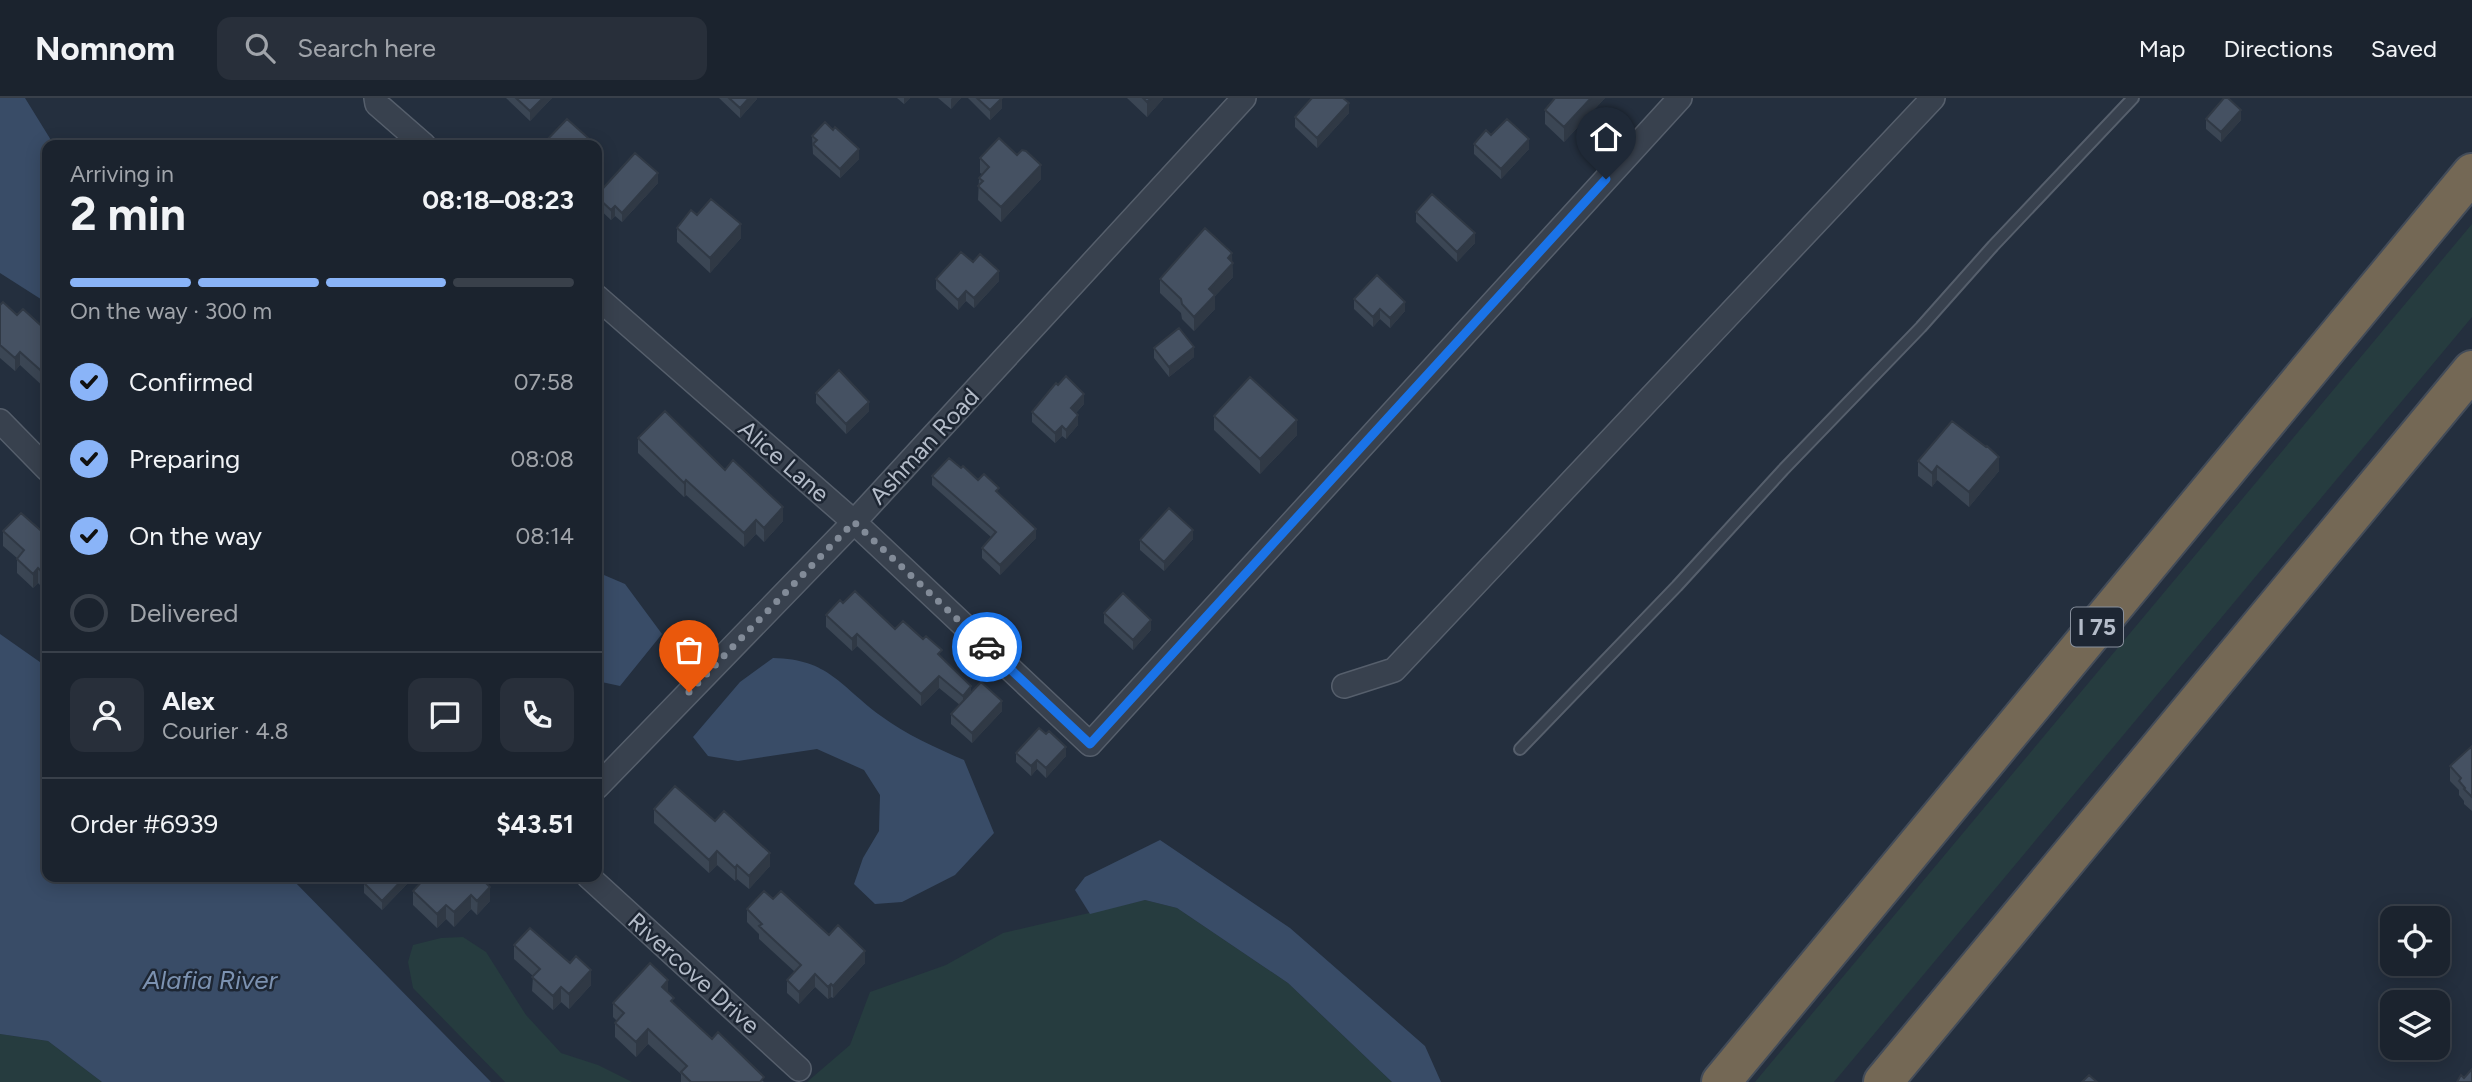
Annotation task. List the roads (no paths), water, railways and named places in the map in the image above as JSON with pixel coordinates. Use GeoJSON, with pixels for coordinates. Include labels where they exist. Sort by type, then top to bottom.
{"type":"FeatureCollection","features":[{"type":"Feature","properties":{"kind":"highway","name":"I 75"},"geometry":{"type":"LineString","coordinates":[[1721,1082],[2472,173]]}},
{"type":"Feature","properties":{"kind":"highway"},"geometry":{"type":"LineString","coordinates":[[1884,1082],[2472,370]]}},
{"type":"Feature","properties":{"kind":"street"},"geometry":{"type":"LineString","coordinates":[[376,98],[377,104],[418,140]]}},
{"type":"Feature","properties":{"kind":"street","name":"Ashman Road"},"geometry":{"type":"LineString","coordinates":[[602,782],[854,522],[1244,98]]}},
{"type":"Feature","properties":{"kind":"street","name":"Alice Lane"},"geometry":{"type":"LineString","coordinates":[[602,301],[854,522],[1090,744],[1680,98]]}},
{"type":"Feature","properties":{"kind":"street"},"geometry":{"type":"LineString","coordinates":[[1344,686],[1394,670],[1933,98]]}},
{"type":"Feature","properties":{"kind":"street"},"geometry":{"type":"LineString","coordinates":[[0,421],[42,464]]}},
{"type":"Feature","properties":{"kind":"street","name":"Rivercove Drive"},"geometry":{"type":"LineString","coordinates":[[594,882],[799,1069]]}},
{"type":"Feature","properties":{"kind":"lane"},"geometry":{"type":"LineString","coordinates":[[1520,748],[1677,586],[2133,98]]}},
{"type":"Feature","properties":{"kind":"water"},"geometry":{"type":"Polygon","coordinates":[[[0,98],[25,98],[51,140],[42,140],[42,300],[0,273],[0,98]]]}},
{"type":"Feature","properties":{"kind":"water"},"geometry":{"type":"Polygon","coordinates":[[[602,574],[625,584],[662,634],[620,686],[602,682],[602,574]]]}},
{"type":"Feature","properties":{"kind":"water","name":"Alafia River"},"geometry":{"type":"Polygon","coordinates":[[[0,634],[42,663],[42,882],[295,882],[491,1082],[102,1082],[48,1041],[0,1034],[0,634]]]}},
{"type":"Feature","properties":{"kind":"water"},"geometry":{"type":"Polygon","coordinates":[[[773,658],[808,663],[821,669],[890,723],[964,760],[994,833],[955,875],[902,902],[875,904],[854,884],[863,858],[879,831],[880,795],[864,770],[817,749],[738,761],[708,756],[693,737],[740,682],[773,658]]]}},
{"type":"Feature","properties":{"kind":"water"},"geometry":{"type":"Polygon","coordinates":[[[1160,840],[1290,928],[1425,1046],[1441,1082],[1392,1082],[1288,983],[1177,908],[1145,900],[1090,914],[1075,890],[1085,877],[1160,840]]]}}]}
